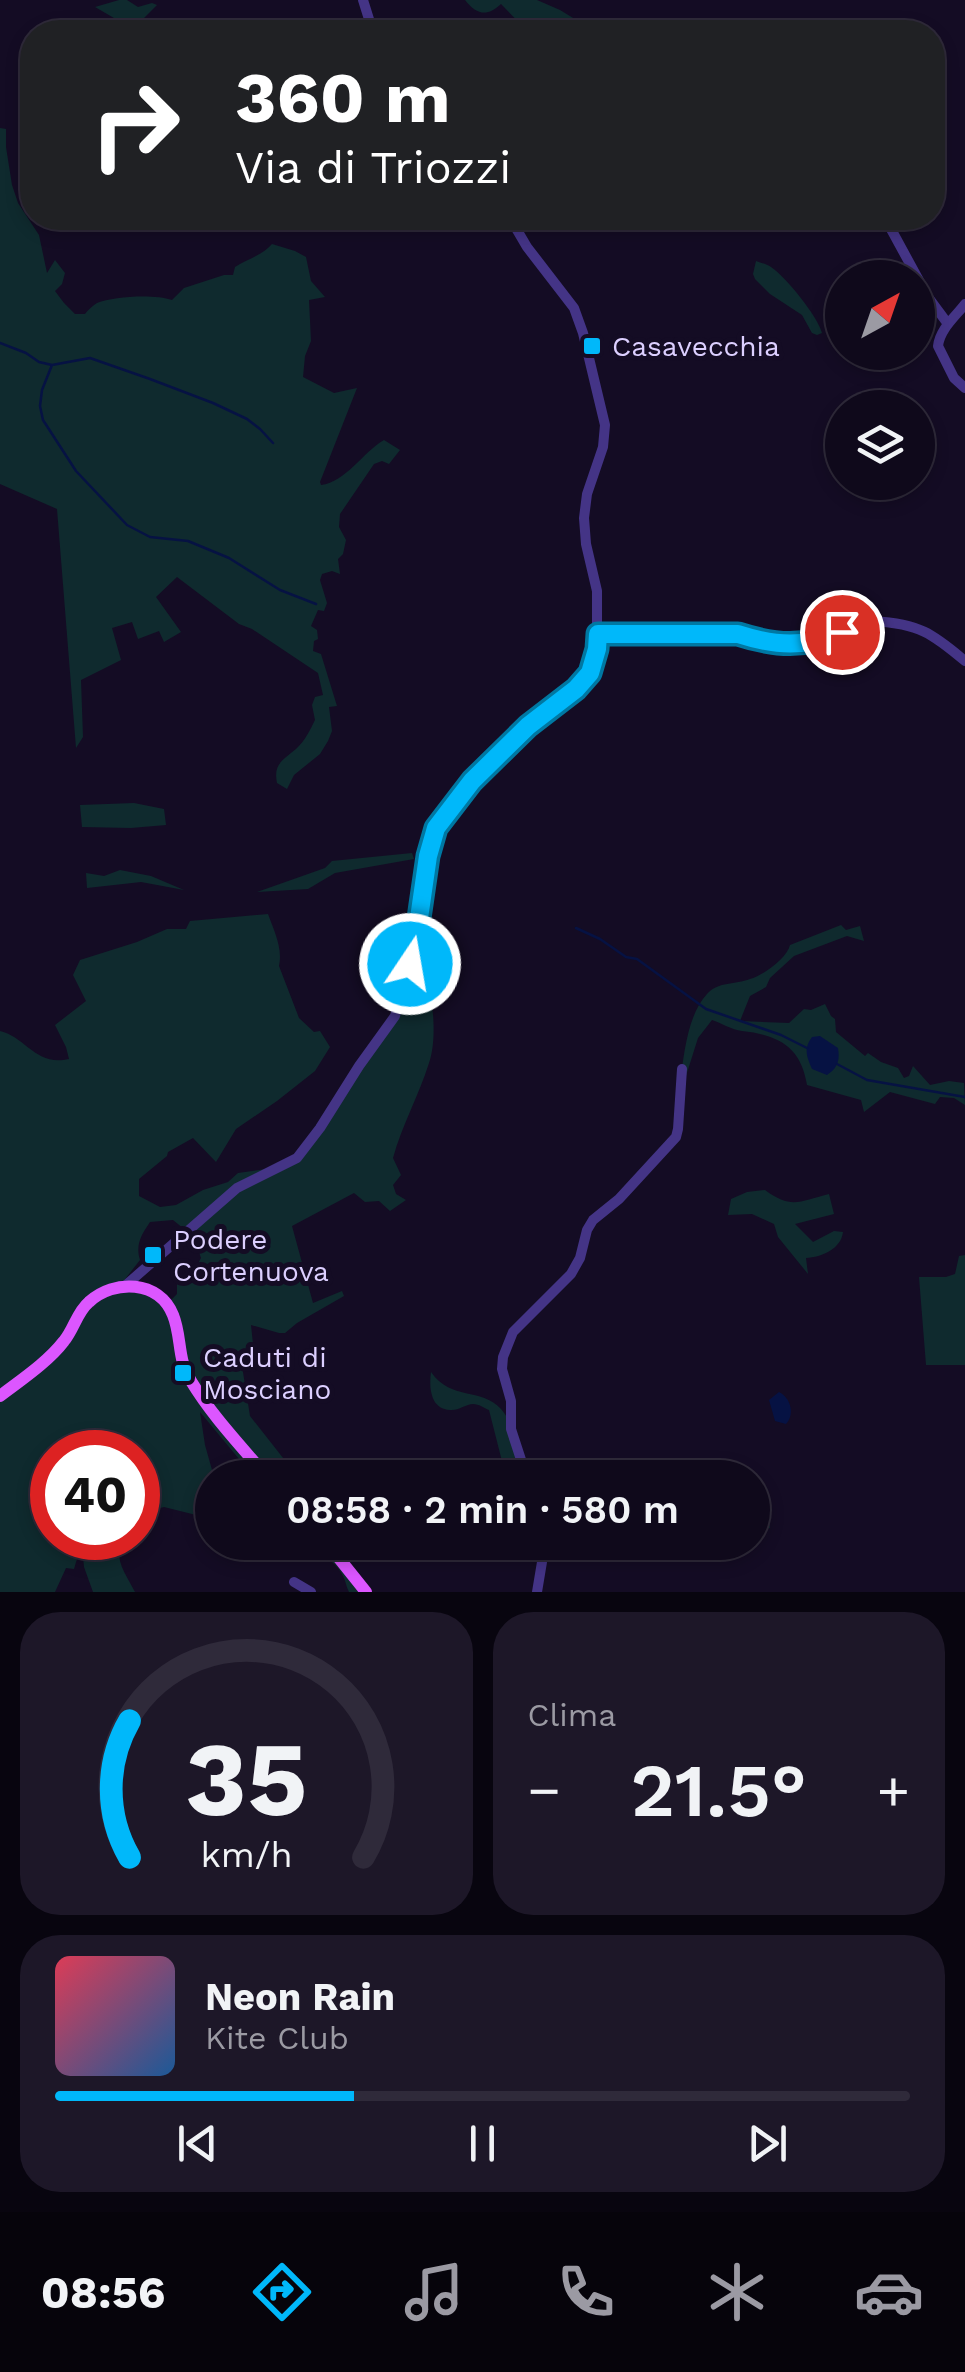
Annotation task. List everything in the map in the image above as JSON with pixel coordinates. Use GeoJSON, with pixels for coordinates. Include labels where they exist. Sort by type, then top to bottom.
{"type":"FeatureCollection","features":[{"type":"Feature","properties":{"kind":"main road"},"geometry":{"type":"LineString","coordinates":[[0,1396],[66,1340],[90,1301],[112,1288],[142,1287],[167,1304],[174,1316],[181,1360],[188,1376],[253,1460]]}},
{"type":"Feature","properties":{"kind":"main road"},"geometry":{"type":"LineString","coordinates":[[340,1560],[366,1592]]}},
{"type":"Feature","properties":{"kind":"street"},"geometry":{"type":"LineString","coordinates":[[126,1285],[237,1188],[297,1158],[320,1128],[396,1016],[417,932],[436,828],[472,781],[590,673],[597,649],[597,592],[584,518],[587,494],[604,448],[605,425],[574,308],[517,230]]}},
{"type":"Feature","properties":{"kind":"street"},"geometry":{"type":"LineString","coordinates":[[892,230],[928,297],[948,324]]}},
{"type":"Feature","properties":{"kind":"street"},"geometry":{"type":"LineString","coordinates":[[965,304],[938,340],[939,352],[954,378],[965,388]]}},
{"type":"Feature","properties":{"kind":"street"},"geometry":{"type":"LineString","coordinates":[[598,634],[738,634],[806,644],[874,621],[923,630],[965,662]]}},
{"type":"Feature","properties":{"kind":"street"},"geometry":{"type":"LineString","coordinates":[[521,1460],[511,1429],[511,1401],[502,1370],[513,1332],[571,1274],[592,1220],[619,1199],[676,1137],[682,1069]]}},
{"type":"Feature","properties":{"kind":"street"},"geometry":{"type":"LineString","coordinates":[[154,1259],[148,1273],[154,1293]]}},
{"type":"Feature","properties":{"kind":"street"},"geometry":{"type":"LineString","coordinates":[[537,1592],[542,1560]]}},
{"type":"Feature","properties":{"kind":"street"},"geometry":{"type":"LineString","coordinates":[[294,1582],[311,1592]]}},
{"type":"Feature","properties":{"kind":"green space"},"geometry":{"type":"Polygon","coordinates":[[[119,0],[138,7],[157,5],[143,20],[116,20],[95,7],[119,0]]]}},
{"type":"Feature","properties":{"kind":"green space"},"geometry":{"type":"Polygon","coordinates":[[[465,0],[537,0],[576,20],[516,20],[501,4],[491,11],[474,9],[465,0]]]}},
{"type":"Feature","properties":{"kind":"green space"},"geometry":{"type":"Polygon","coordinates":[[[0,128],[6,129],[12,185],[20,206],[20,230],[36,230],[39,235],[47,273],[55,260],[65,273],[55,291],[75,314],[85,314],[97,303],[114,299],[145,296],[172,300],[184,288],[233,275],[235,267],[272,244],[306,257],[311,281],[325,297],[309,300],[311,341],[303,377],[334,393],[357,388],[321,485],[338,479],[384,440],[400,450],[389,464],[374,464],[340,514],[339,527],[346,540],[338,559],[340,574],[322,574],[327,603],[324,611],[318,610],[311,626],[317,630],[318,639],[313,651],[321,654],[337,706],[329,707],[332,731],[328,741],[320,754],[294,775],[287,789],[277,783],[276,771],[302,742],[315,720],[312,705],[315,697],[323,695],[318,673],[239,624],[177,577],[156,597],[181,632],[164,642],[159,631],[138,639],[132,622],[112,628],[121,660],[81,680],[83,737],[76,748],[57,509],[0,484],[0,128]]]}},
{"type":"Feature","properties":{"kind":"green space"},"geometry":{"type":"Polygon","coordinates":[[[756,261],[785,279],[822,333],[812,333],[802,315],[755,279],[756,261]]]}},
{"type":"Feature","properties":{"kind":"green space"},"geometry":{"type":"Polygon","coordinates":[[[134,803],[164,809],[166,825],[82,827],[80,805],[134,803]]]}},
{"type":"Feature","properties":{"kind":"green space"},"geometry":{"type":"Polygon","coordinates":[[[412,853],[414,859],[335,873],[308,889],[257,892],[325,868],[332,861],[412,853]]]}},
{"type":"Feature","properties":{"kind":"green space"},"geometry":{"type":"Polygon","coordinates":[[[120,870],[151,876],[184,890],[141,882],[87,888],[86,873],[104,876],[120,870]]]}},
{"type":"Feature","properties":{"kind":"green space"},"geometry":{"type":"Polygon","coordinates":[[[268,914],[279,946],[279,966],[299,1018],[314,1032],[320,1031],[330,1047],[315,1071],[236,1129],[216,1162],[193,1138],[168,1152],[139,1179],[139,1196],[160,1207],[176,1205],[228,1182],[238,1173],[286,1166],[385,1033],[417,932],[434,1033],[429,1063],[393,1158],[401,1175],[393,1185],[396,1194],[406,1200],[390,1211],[379,1201],[365,1202],[354,1193],[292,1226],[313,1303],[342,1291],[344,1296],[285,1333],[251,1325],[255,1363],[242,1366],[250,1416],[285,1460],[240,1460],[200,1412],[209,1460],[195,1460],[195,1515],[160,1508],[160,1430],[30,1430],[30,1560],[77,1560],[74,1569],[66,1568],[55,1592],[0,1592],[0,1031],[48,1059],[69,1059],[55,1025],[86,1001],[73,975],[80,960],[167,929],[186,929],[190,921],[268,914]],[[173,1220],[150,1222],[139,1244],[140,1260],[122,1283],[167,1304],[177,1294],[177,1280],[194,1271],[201,1258],[194,1237],[173,1220]]]}},
{"type":"Feature","properties":{"kind":"green space"},"geometry":{"type":"Polygon","coordinates":[[[841,925],[846,930],[860,926],[864,941],[847,936],[794,956],[770,978],[766,987],[750,996],[740,1021],[789,1023],[804,1009],[825,1004],[835,1019],[836,1032],[865,1056],[868,1053],[898,1068],[904,1078],[913,1066],[930,1085],[964,1083],[965,1105],[954,1098],[940,1097],[935,1104],[890,1092],[864,1112],[861,1100],[807,1085],[800,1061],[786,1045],[712,1020],[698,1038],[680,1083],[691,1024],[707,994],[717,987],[762,974],[780,960],[790,945],[841,925]]]}},
{"type":"Feature","properties":{"kind":"green space"},"geometry":{"type":"Polygon","coordinates":[[[765,1190],[789,1202],[829,1194],[834,1214],[795,1224],[813,1242],[834,1231],[843,1232],[830,1251],[806,1258],[808,1274],[778,1237],[774,1224],[752,1214],[728,1215],[731,1199],[765,1190]]]}},
{"type":"Feature","properties":{"kind":"green space"},"geometry":{"type":"Polygon","coordinates":[[[965,1255],[965,1365],[926,1365],[919,1277],[955,1274],[959,1256],[965,1255]]]}},
{"type":"Feature","properties":{"kind":"green space"},"geometry":{"type":"Polygon","coordinates":[[[431,1372],[448,1387],[493,1402],[506,1416],[522,1460],[502,1460],[489,1410],[475,1404],[443,1409],[431,1390],[431,1372]]]}},
{"type":"Feature","properties":{"kind":"green space"},"geometry":{"type":"Polygon","coordinates":[[[83,1560],[120,1560],[135,1592],[93,1592],[83,1560]]]}},
{"type":"Feature","properties":{"kind":"green space"},"geometry":{"type":"Polygon","coordinates":[[[330,1560],[342,1560],[366,1592],[349,1592],[341,1572],[330,1560]]]}},
{"type":"Feature","properties":{"kind":"shaded area"},"geometry":{"type":"Polygon","coordinates":[[[820,1036],[838,1048],[837,1063],[827,1075],[812,1069],[807,1053],[812,1037],[820,1036]]]}},
{"type":"Feature","properties":{"kind":"shaded area"},"geometry":{"type":"Polygon","coordinates":[[[779,1392],[790,1406],[786,1424],[775,1421],[769,1400],[779,1392]]]}},
{"type":"Feature","properties":{"kind":"waterway"},"geometry":{"type":"LineString","coordinates":[[0,343],[39,362],[52,365],[90,358],[150,379],[247,419],[273,443]]}},
{"type":"Feature","properties":{"kind":"waterway"},"geometry":{"type":"LineString","coordinates":[[52,365],[42,390],[43,420],[76,471],[127,525],[150,537],[188,541],[229,558],[280,590],[316,604]]}},
{"type":"Feature","properties":{"kind":"waterway"},"geometry":{"type":"LineString","coordinates":[[576,928],[626,957],[637,959],[706,1009],[807,1048]]}},
{"type":"Feature","properties":{"kind":"waterway"},"geometry":{"type":"LineString","coordinates":[[837,1064],[867,1080],[965,1097]]}},
{"type":"Feature","properties":{"kind":"place","name":"Casavecchia"},"geometry":{"type":"Point","coordinates":[592,346]}},
{"type":"Feature","properties":{"kind":"place","name":"Podere Cortenuova"},"geometry":{"type":"Point","coordinates":[153,1255]}},
{"type":"Feature","properties":{"kind":"place","name":"Caduti di Mosciano"},"geometry":{"type":"Point","coordinates":[183,1373]}},
{"type":"Feature","properties":{"kind":"route"},"geometry":{"type":"LineString","coordinates":[[410,964],[436,828],[472,781],[590,673],[598,634],[738,634],[806,644],[842,632]]}}]}
